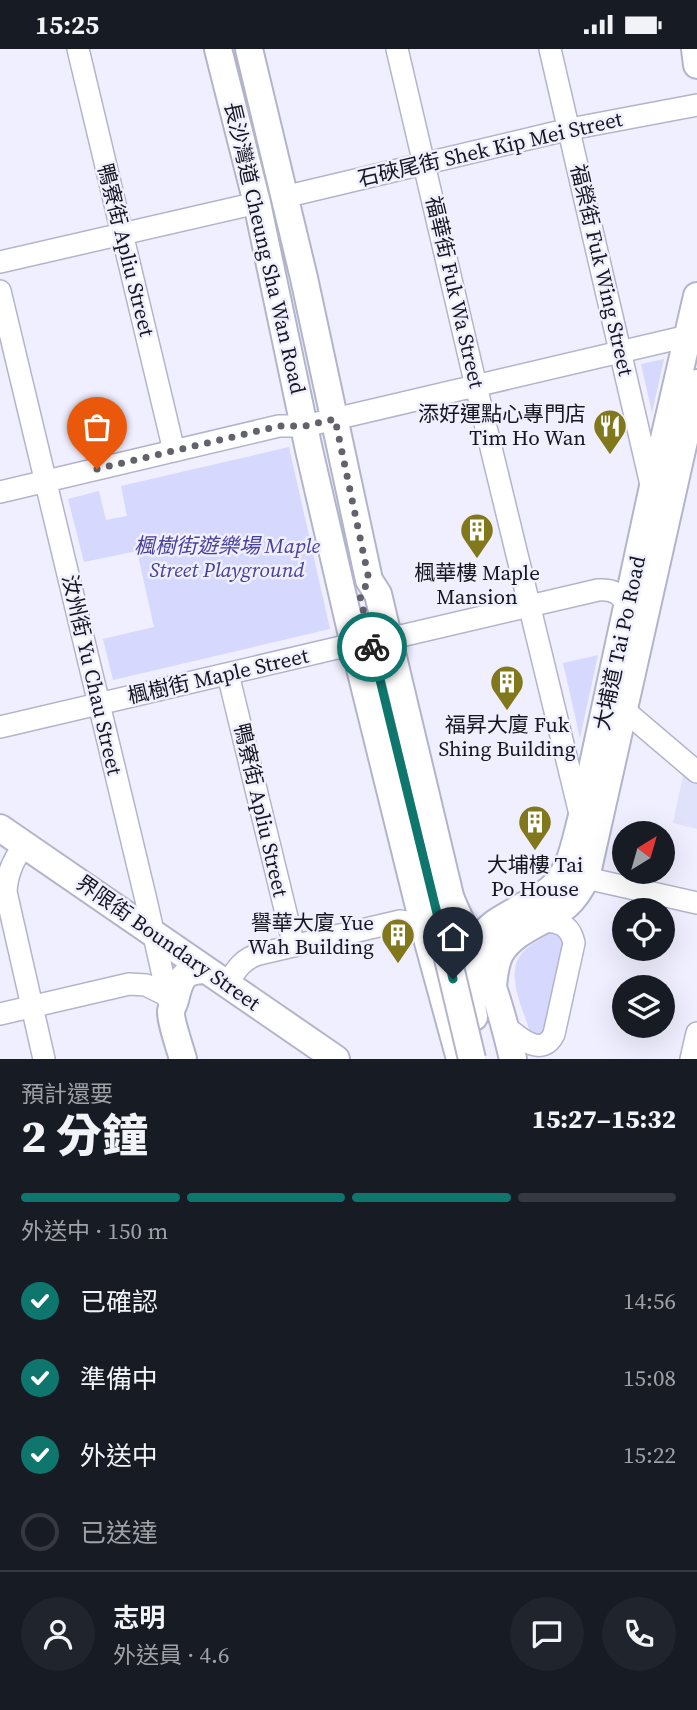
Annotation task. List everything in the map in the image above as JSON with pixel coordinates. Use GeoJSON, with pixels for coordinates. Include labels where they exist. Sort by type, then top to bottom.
{"type":"FeatureCollection","features":[{"type":"Feature","properties":{"kind":"main road","name":"長沙灣道 Cheung Sha Wan Road"},"geometry":{"type":"LineString","coordinates":[[218,49],[257,202],[354,644],[425,931],[460,1059]]}},
{"type":"Feature","properties":{"kind":"main road","name":"長沙灣道 Cheung Sha Wan Road"},"geometry":{"type":"LineString","coordinates":[[249,49],[335,419],[365,588],[378,594],[450,897],[493,986],[513,1059]]}},
{"type":"Feature","properties":{"kind":"main road","name":"大埔道 Tai Po Road"},"geometry":{"type":"LineString","coordinates":[[474,947],[498,921],[554,887],[569,862],[581,820],[697,296]]}},
{"type":"Feature","properties":{"kind":"main road","name":"大埔道 Tai Po Road"},"geometry":{"type":"LineString","coordinates":[[493,986],[497,961],[505,947],[520,934],[568,904],[586,877],[624,710],[691,441],[697,383]]}},
{"type":"Feature","properties":{"kind":"main road"},"geometry":{"type":"LineString","coordinates":[[365,588],[472,1059]]}},
{"type":"Feature","properties":{"kind":"main road","name":"界限街 Boundary Street"},"geometry":{"type":"LineString","coordinates":[[0,828],[336,1059]]}},
{"type":"Feature","properties":{"kind":"main road"},"geometry":{"type":"LineString","coordinates":[[474,947],[467,971],[467,985],[482,1059]]}},
{"type":"Feature","properties":{"kind":"main road"},"geometry":{"type":"LineString","coordinates":[[169,1004],[175,1000],[181,979],[190,972],[217,977]]}},
{"type":"Feature","properties":{"kind":"main road","name":"汝州街 Yu Chau Street"},"geometry":{"type":"LineString","coordinates":[[169,1004],[183,1059]]}},
{"type":"Feature","properties":{"kind":"street","name":"鴨寮街 Apliu Street"},"geometry":{"type":"LineString","coordinates":[[78,49],[174,451]]}},
{"type":"Feature","properties":{"kind":"street","name":"福華街 Fuk Wa Street"},"geometry":{"type":"LineString","coordinates":[[397,49],[581,820]]}},
{"type":"Feature","properties":{"kind":"street","name":"福榮街 Fuk Wing Street"},"geometry":{"type":"LineString","coordinates":[[550,49],[652,491]]}},
{"type":"Feature","properties":{"kind":"street","name":"石硤尾街 Shek Kip Mei Street"},"geometry":{"type":"LineString","coordinates":[[284,197],[570,129],[697,105]]}},
{"type":"Feature","properties":{"kind":"street"},"geometry":{"type":"LineString","coordinates":[[0,262],[257,202]]}},
{"type":"Feature","properties":{"kind":"street","name":"汝州街 Yu Chau Street"},"geometry":{"type":"LineString","coordinates":[[0,291],[169,1004]]}},
{"type":"Feature","properties":{"kind":"street"},"geometry":{"type":"LineString","coordinates":[[0,492],[279,426],[305,426],[688,336]]}},
{"type":"Feature","properties":{"kind":"street"},"geometry":{"type":"LineString","coordinates":[[388,639],[606,589],[618,594],[626,603],[627,609]]}},
{"type":"Feature","properties":{"kind":"street","name":"楓樹街 Maple Street"},"geometry":{"type":"LineString","coordinates":[[0,727],[354,644]]}},
{"type":"Feature","properties":{"kind":"street","name":"鴨寮街 Apliu Street"},"geometry":{"type":"LineString","coordinates":[[228,674],[294,946]]}},
{"type":"Feature","properties":{"kind":"street"},"geometry":{"type":"LineString","coordinates":[[624,710],[697,772]]}},
{"type":"Feature","properties":{"kind":"street"},"geometry":{"type":"LineString","coordinates":[[25,845],[9,871],[6,892],[44,1059]]}},
{"type":"Feature","properties":{"kind":"street"},"geometry":{"type":"LineString","coordinates":[[586,877],[697,903]]}},
{"type":"Feature","properties":{"kind":"street"},"geometry":{"type":"LineString","coordinates":[[217,977],[248,958],[400,921],[413,923],[425,931]]}},
{"type":"Feature","properties":{"kind":"street"},"geometry":{"type":"LineString","coordinates":[[504,1025],[526,1043],[537,1047],[546,1045],[554,1034],[573,939],[562,924],[554,921],[540,922]]}},
{"type":"Feature","properties":{"kind":"street"},"geometry":{"type":"LineString","coordinates":[[0,1014],[129,984],[146,985],[169,1004]]}},
{"type":"Feature","properties":{"kind":"street"},"geometry":{"type":"LineString","coordinates":[[691,1059],[697,1033]]}},
{"type":"Feature","properties":{"kind":"shaded area"},"geometry":{"type":"Polygon","coordinates":[[[684,771],[697,783],[697,829],[673,821],[684,771]]]}},
{"type":"Feature","properties":{"kind":"green space"},"geometry":{"type":"Polygon","coordinates":[[[664,359],[652,413],[641,364],[664,359]]]}},
{"type":"Feature","properties":{"kind":"green space","name":"楓樹街遊樂場 Maple Street Playground"},"geometry":{"type":"Polygon","coordinates":[[[289,447],[330,629],[113,680],[103,639],[154,627],[137,551],[84,562],[68,499],[99,491],[106,520],[127,516],[121,486],[289,447]]]}},
{"type":"Feature","properties":{"kind":"green space"},"geometry":{"type":"Polygon","coordinates":[[[598,655],[580,738],[563,663],[598,655]]]}},
{"type":"Feature","properties":{"kind":"green space"},"geometry":{"type":"Polygon","coordinates":[[[557,929],[566,936],[547,1034],[533,1036],[516,990],[515,969],[524,951],[557,929]]]}},
{"type":"Feature","properties":{"kind":"way so far"},"geometry":{"type":"LineString","coordinates":[[97,469],[279,426],[305,426],[335,419],[369,580],[360,596],[372,647]]}},
{"type":"Feature","properties":{"kind":"place","name":"添好運點心專門店 Tim Ho Wan"},"geometry":{"type":"Point","coordinates":[610,456]}},
{"type":"Feature","properties":{"kind":"place","name":"楓華樓 Maple Mansion"},"geometry":{"type":"Point","coordinates":[477,560]}},
{"type":"Feature","properties":{"kind":"place","name":"福昇大廈 Fuk Shing Building"},"geometry":{"type":"Point","coordinates":[507,712]}},
{"type":"Feature","properties":{"kind":"place","name":"大埔樓 Tai Po House"},"geometry":{"type":"Point","coordinates":[535,852]}},
{"type":"Feature","properties":{"kind":"place","name":"譽華大廈 Yue Wah Building"},"geometry":{"type":"Point","coordinates":[398,965]}},
{"type":"Feature","properties":{"kind":"route"},"geometry":{"type":"LineString","coordinates":[[372,647],[453,979]]}}]}
